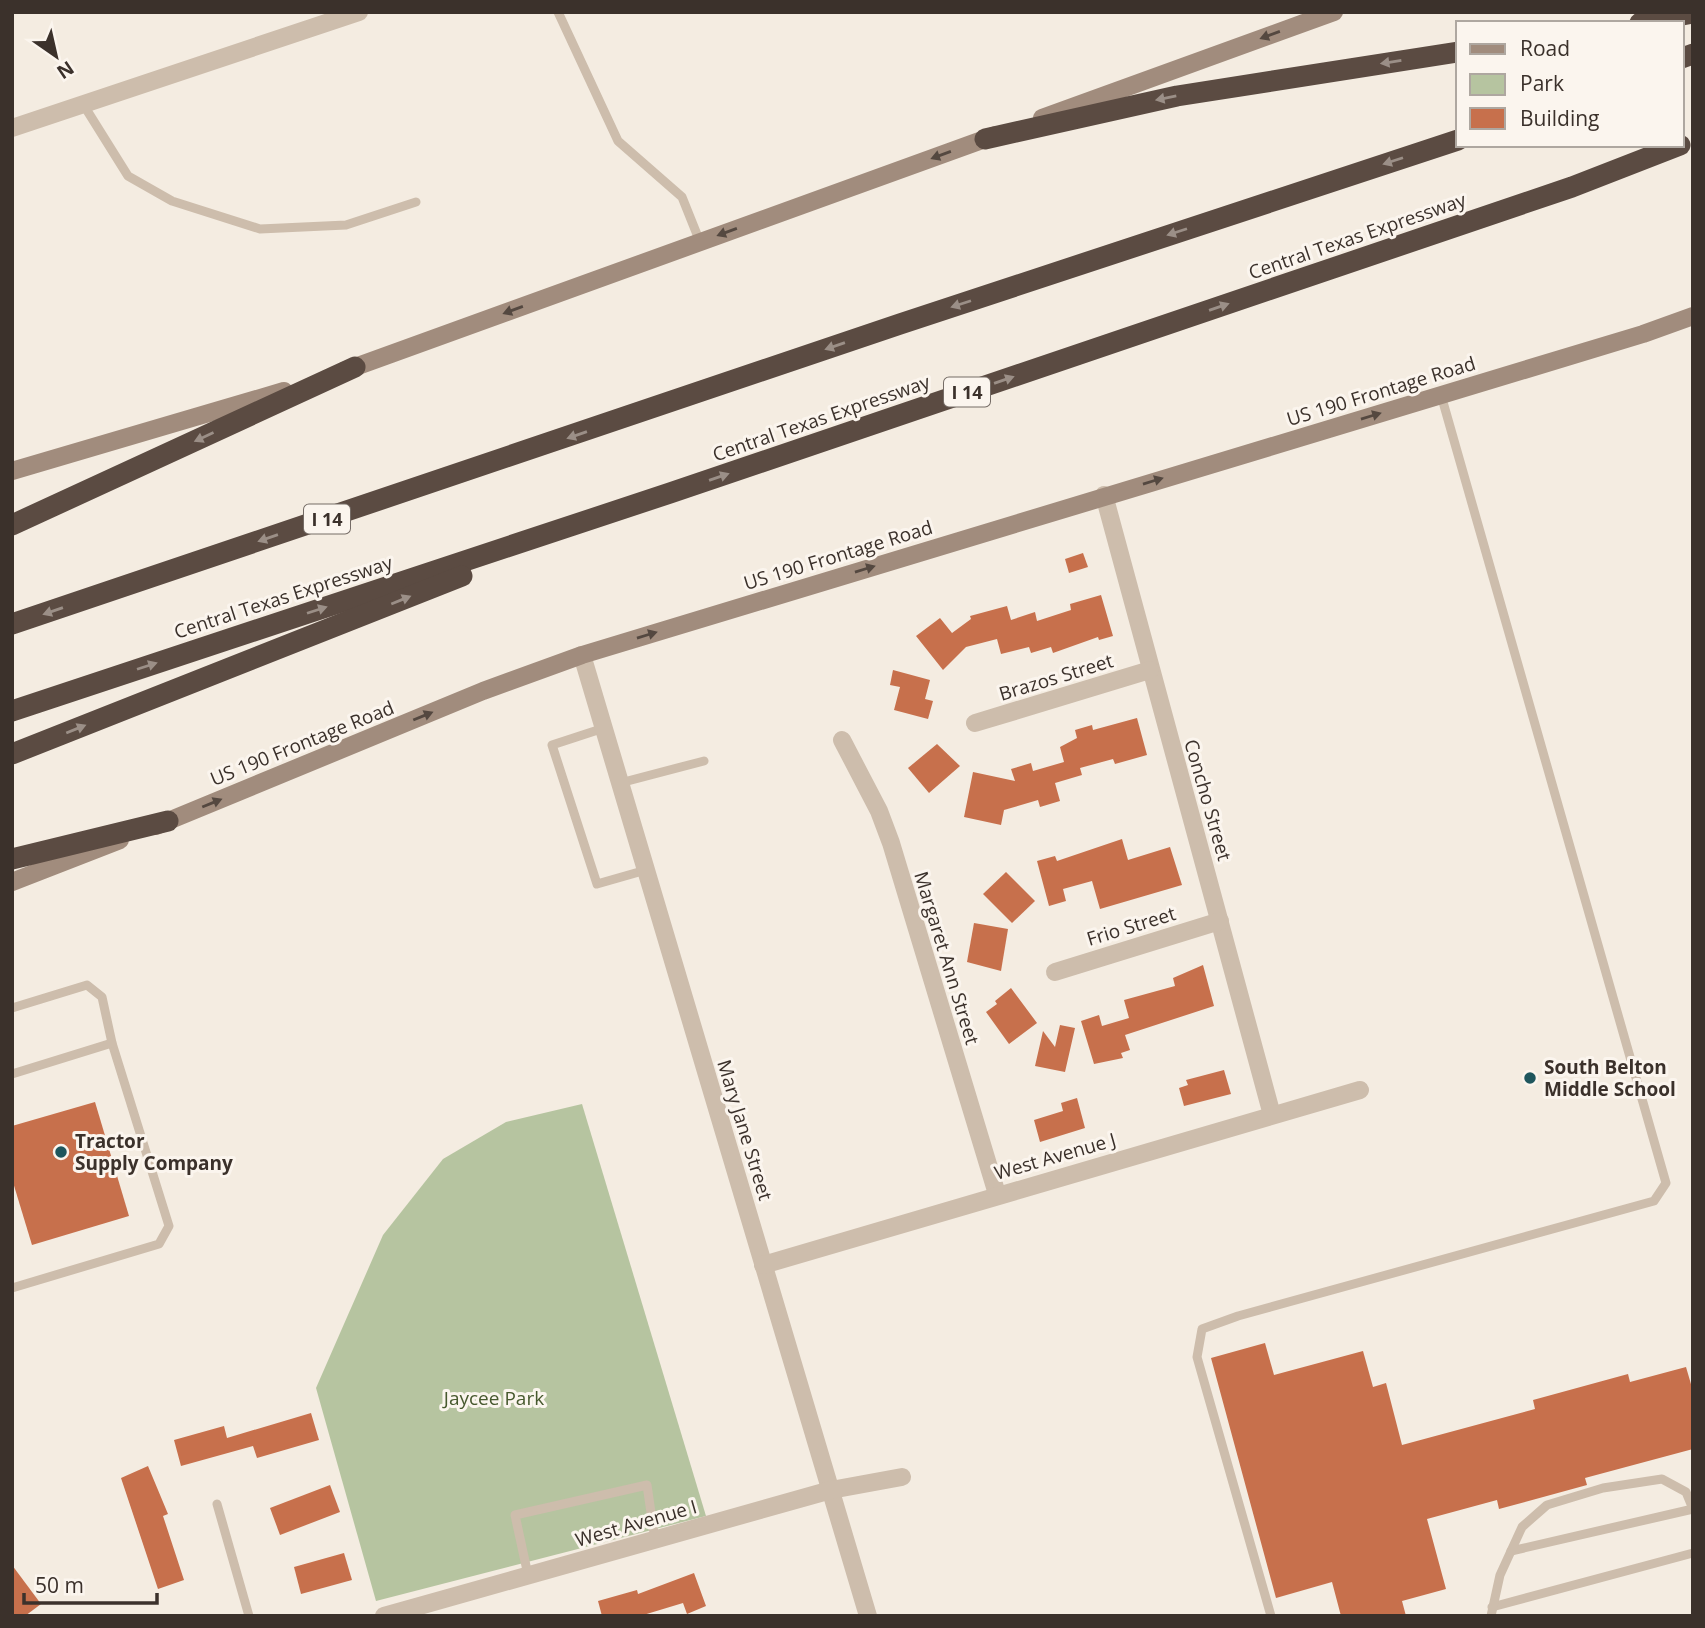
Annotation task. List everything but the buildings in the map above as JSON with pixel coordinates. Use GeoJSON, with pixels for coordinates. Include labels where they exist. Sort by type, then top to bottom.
{"type":"FeatureCollection","features":[{"type":"Feature","properties":{"kind":"highway"},"geometry":{"type":"LineString","coordinates":[[1651,21],[1693,13]]}},
{"type":"Feature","properties":{"kind":"highway"},"geometry":{"type":"LineString","coordinates":[[985,139],[1177,96],[1456,52]]}},
{"type":"Feature","properties":{"kind":"highway","name":"I 14"},"geometry":{"type":"LineString","coordinates":[[12,624],[913,320],[1456,141]]}},
{"type":"Feature","properties":{"kind":"highway","name":"Central Texas Expressway"},"geometry":{"type":"LineString","coordinates":[[12,711],[670,493],[1572,187],[1676,147]]}},
{"type":"Feature","properties":{"kind":"highway"},"geometry":{"type":"LineString","coordinates":[[12,525],[355,367]]}},
{"type":"Feature","properties":{"kind":"highway"},"geometry":{"type":"LineString","coordinates":[[12,754],[670,493]]}},
{"type":"Feature","properties":{"kind":"highway"},"geometry":{"type":"LineString","coordinates":[[12,859],[168,821]]}},
{"type":"Feature","properties":{"kind":"main road"},"geometry":{"type":"LineString","coordinates":[[12,471],[281,392],[355,367],[1335,12]]}},
{"type":"Feature","properties":{"kind":"main road","name":"US 190 Frontage Road"},"geometry":{"type":"LineString","coordinates":[[12,882],[483,691],[582,655],[1643,334],[1693,316]]}},
{"type":"Feature","properties":{"kind":"street"},"geometry":{"type":"LineString","coordinates":[[12,128],[359,12]]}},
{"type":"Feature","properties":{"kind":"street","name":"Concho Street"},"geometry":{"type":"LineString","coordinates":[[1104,495],[1272,1115]]}},
{"type":"Feature","properties":{"kind":"street","name":"Mary Jane Street"},"geometry":{"type":"LineString","coordinates":[[582,655],[868,1616]]}},
{"type":"Feature","properties":{"kind":"street","name":"Brazos Street"},"geometry":{"type":"LineString","coordinates":[[975,723],[1150,670]]}},
{"type":"Feature","properties":{"kind":"street","name":"Margaret Ann Street"},"geometry":{"type":"LineString","coordinates":[[842,740],[879,811],[891,843],[997,1194]]}},
{"type":"Feature","properties":{"kind":"street","name":"Frio Street"},"geometry":{"type":"LineString","coordinates":[[1055,972],[1220,921]]}},
{"type":"Feature","properties":{"kind":"street","name":"West Avenue J"},"geometry":{"type":"LineString","coordinates":[[763,1265],[997,1194],[1360,1090]]}},
{"type":"Feature","properties":{"kind":"street","name":"West Avenue I"},"geometry":{"type":"LineString","coordinates":[[388,1615],[831,1490],[902,1477]]}},
{"type":"Feature","properties":{"kind":"lane"},"geometry":{"type":"LineString","coordinates":[[558,12],[618,141],[682,197],[700,242]]}},
{"type":"Feature","properties":{"kind":"lane"},"geometry":{"type":"LineString","coordinates":[[82,103],[128,176],[172,201],[260,229],[346,225],[416,202]]}},
{"type":"Feature","properties":{"kind":"lane"},"geometry":{"type":"LineString","coordinates":[[1270,1616],[1197,1357],[1202,1329],[1251,1312],[1654,1200],[1666,1183],[1441,395]]}},
{"type":"Feature","properties":{"kind":"lane"},"geometry":{"type":"LineString","coordinates":[[604,728],[552,745],[597,884],[646,870]]}},
{"type":"Feature","properties":{"kind":"lane"},"geometry":{"type":"LineString","coordinates":[[620,783],[704,761]]}},
{"type":"Feature","properties":{"kind":"lane"},"geometry":{"type":"LineString","coordinates":[[12,1008],[87,985],[102,997],[112,1043],[169,1226],[159,1244],[12,1288]]}},
{"type":"Feature","properties":{"kind":"lane"},"geometry":{"type":"LineString","coordinates":[[12,1074],[112,1043]]}},
{"type":"Feature","properties":{"kind":"lane"},"geometry":{"type":"LineString","coordinates":[[1511,1551],[1693,1509],[1686,1493],[1662,1479],[1603,1489],[1547,1505],[1522,1527],[1500,1574],[1492,1612],[1693,1552]]}},
{"type":"Feature","properties":{"kind":"lane"},"geometry":{"type":"LineString","coordinates":[[528,1575],[516,1515],[647,1485],[655,1540]]}},
{"type":"Feature","properties":{"kind":"lane"},"geometry":{"type":"LineString","coordinates":[[217,1504],[249,1616]]}},
{"type":"Feature","properties":{"kind":"green space","name":"Jaycee Park"},"geometry":{"type":"Polygon","coordinates":[[[582,1104],[706,1516],[376,1601],[316,1388],[383,1235],[443,1159],[506,1122],[582,1104]]]}},
{"type":"Feature","properties":{"kind":"place","name":"South Belton Middle School"},"geometry":{"type":"Point","coordinates":[1530,1078]}},
{"type":"Feature","properties":{"kind":"place","name":"Tractor Supply Company"},"geometry":{"type":"Point","coordinates":[61,1152]}}]}
